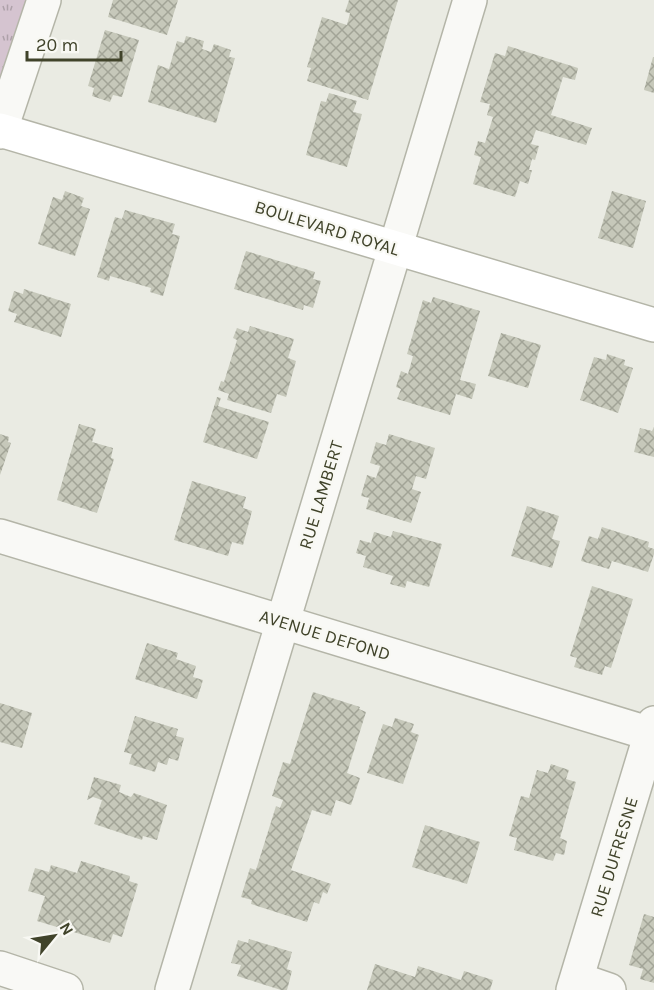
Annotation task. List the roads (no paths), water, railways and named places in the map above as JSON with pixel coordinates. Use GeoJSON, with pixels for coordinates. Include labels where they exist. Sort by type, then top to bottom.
{"type":"FeatureCollection","features":[{"type":"Feature","properties":{"kind":"street"},"geometry":{"type":"LineString","coordinates":[[0,131],[44,0]]}},
{"type":"Feature","properties":{"kind":"street","name":"RUE LAMBERT"},"geometry":{"type":"LineString","coordinates":[[172,990],[470,0]]}},
{"type":"Feature","properties":{"kind":"street","name":"BOULEVARD ROYAL"},"geometry":{"type":"LineString","coordinates":[[0,131],[654,324]]}},
{"type":"Feature","properties":{"kind":"street","name":"AVENUE DEFOND"},"geometry":{"type":"LineString","coordinates":[[0,536],[283,622],[652,729]]}},
{"type":"Feature","properties":{"kind":"street","name":"RUE DUFRESNE"},"geometry":{"type":"LineString","coordinates":[[575,985],[652,729]]}},
{"type":"Feature","properties":{"kind":"street"},"geometry":{"type":"LineString","coordinates":[[0,968],[66,990]]}},
{"type":"Feature","properties":{"kind":"street"},"geometry":{"type":"LineString","coordinates":[[575,985],[609,990]]}}]}
